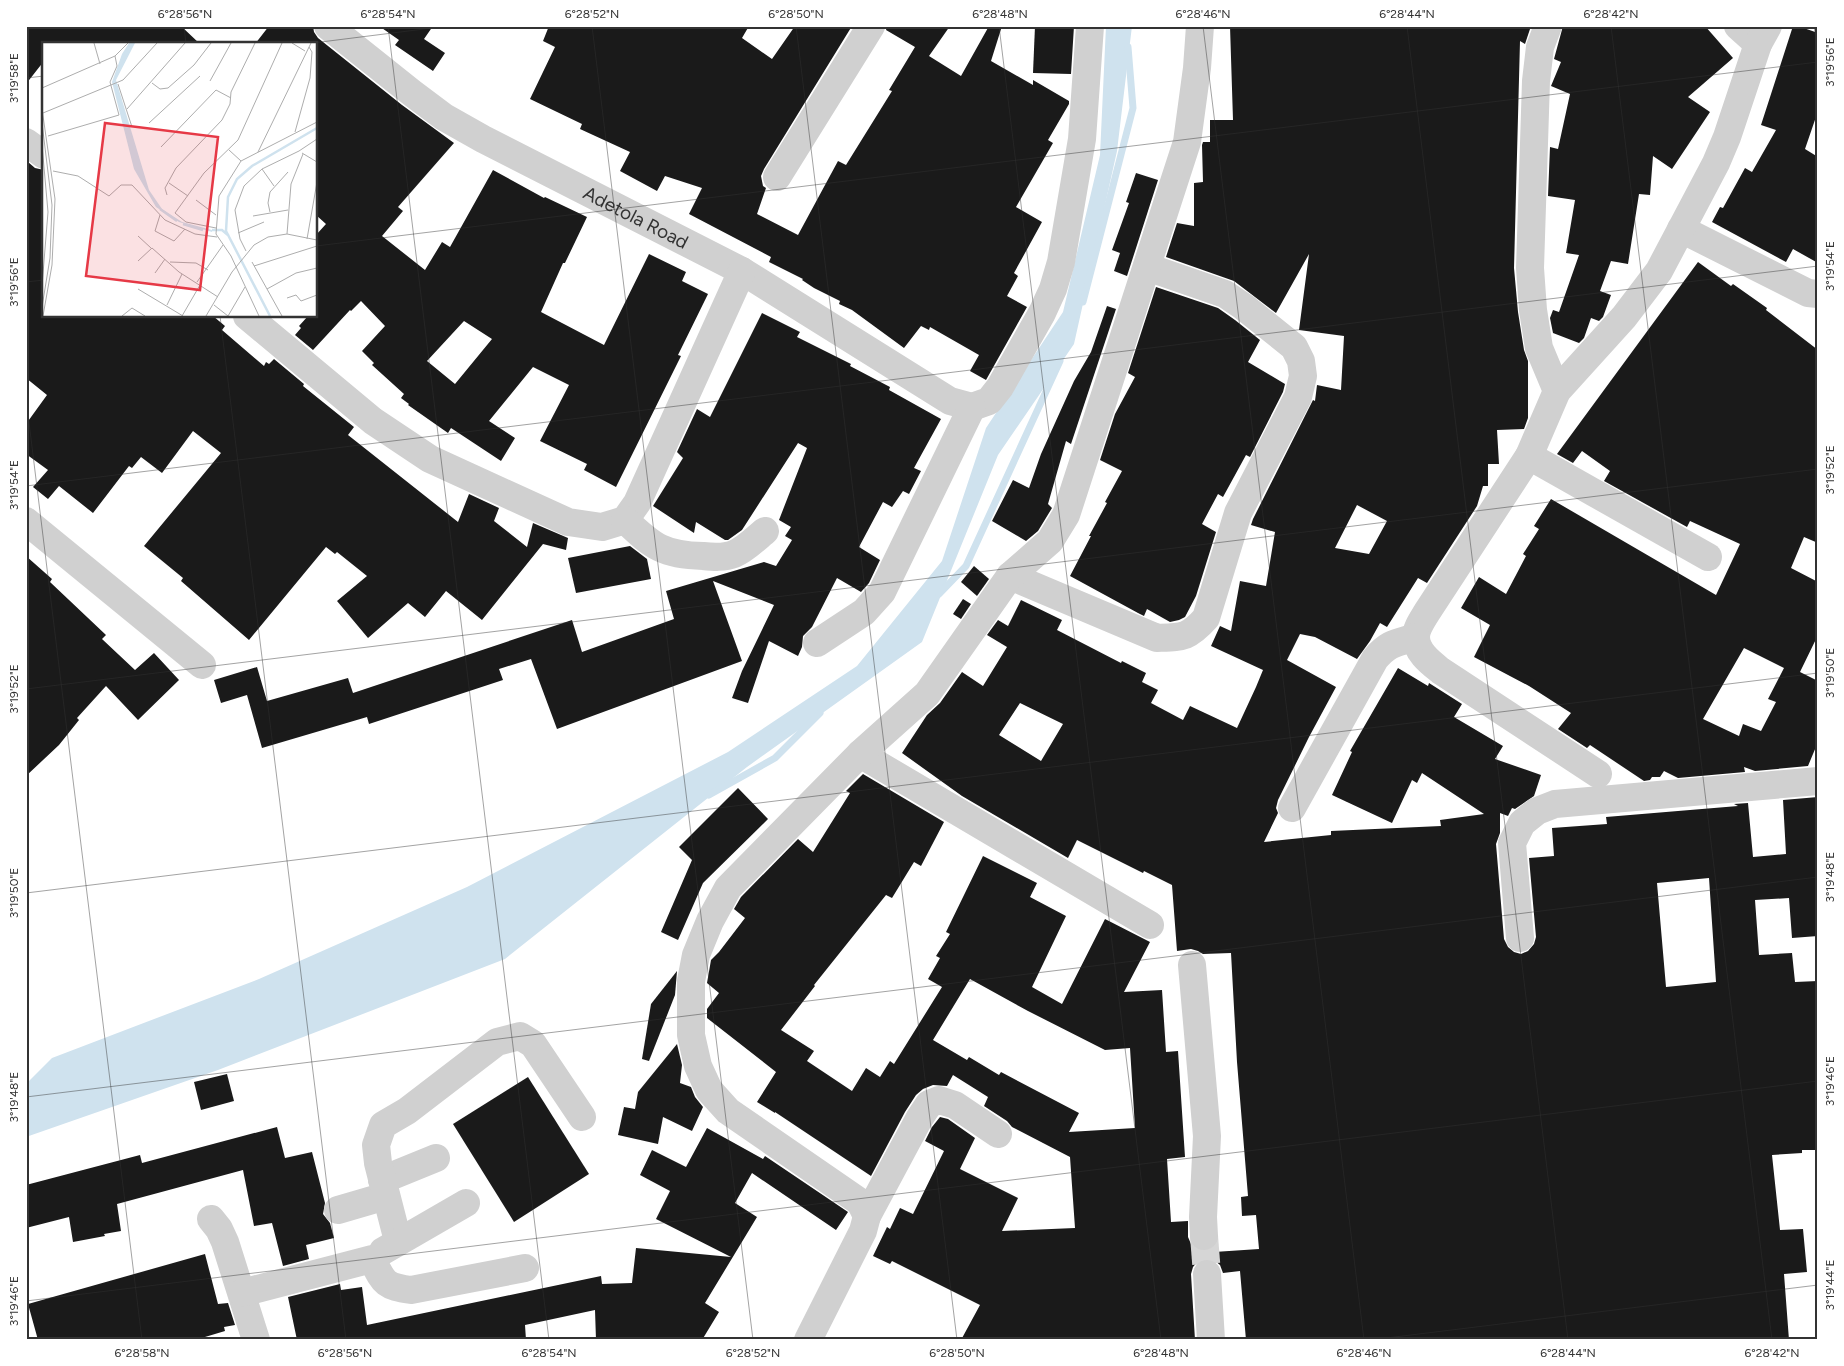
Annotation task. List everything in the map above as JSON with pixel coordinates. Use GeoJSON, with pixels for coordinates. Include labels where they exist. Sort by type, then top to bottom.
{"type":"FeatureCollection","features":[{"type":"Feature","properties":{"kind":"street","name":"Adetola Road"},"geometry":{"type":"LineString","coordinates":[[328,26],[444,116],[483,139],[742,271],[961,404]]}},
{"type":"Feature","properties":{"kind":"street"},"geometry":{"type":"LineString","coordinates":[[777,177],[871,26]]}},
{"type":"Feature","properties":{"kind":"street"},"geometry":{"type":"LineString","coordinates":[[817,643],[864,612],[882,592],[961,404],[989,401],[1000,387],[1042,313],[1061,262],[1082,139],[1090,26]]}},
{"type":"Feature","properties":{"kind":"street"},"geometry":{"type":"LineString","coordinates":[[867,1216],[860,1202],[728,1111],[709,1090],[698,1066],[691,1035],[692,980],[696,955],[710,921],[728,888],[860,754],[927,694],[1010,576],[1050,541],[1066,515],[1187,142],[1196,76],[1200,26]]}},
{"type":"Feature","properties":{"kind":"street"},"geometry":{"type":"LineString","coordinates":[[1548,26],[1540,47],[1536,81],[1530,268],[1533,310],[1539,348],[1557,391]]}},
{"type":"Feature","properties":{"kind":"street"},"geometry":{"type":"LineString","coordinates":[[1598,774],[1441,671],[1424,657],[1416,637],[1419,627],[1428,612],[1529,456],[1557,391],[1624,317],[1659,271],[1681,230],[1727,137],[1763,35],[1738,26]]}},
{"type":"Feature","properties":{"kind":"street"},"geometry":{"type":"LineString","coordinates":[[26,142],[42,154]]}},
{"type":"Feature","properties":{"kind":"street"},"geometry":{"type":"LineString","coordinates":[[1681,230],[1808,293],[1818,294]]}},
{"type":"Feature","properties":{"kind":"street"},"geometry":{"type":"LineString","coordinates":[[1010,576],[1157,638],[1179,637],[1194,632],[1206,618],[1238,513],[1298,396],[1303,376],[1301,361],[1294,347],[1225,294],[1147,267]]}},
{"type":"Feature","properties":{"kind":"street"},"geometry":{"type":"LineString","coordinates":[[248,318],[373,421],[430,459],[568,522],[602,527],[625,520],[637,503],[742,271]]}},
{"type":"Feature","properties":{"kind":"street"},"geometry":{"type":"LineString","coordinates":[[1529,456],[1708,557]]}},
{"type":"Feature","properties":{"kind":"street"},"geometry":{"type":"LineString","coordinates":[[625,520],[644,538],[662,550],[682,556],[719,557],[733,554],[747,547],[765,531]]}},
{"type":"Feature","properties":{"kind":"street"},"geometry":{"type":"LineString","coordinates":[[26,521],[202,665]]}},
{"type":"Feature","properties":{"kind":"street"},"geometry":{"type":"LineString","coordinates":[[1292,808],[1374,659],[1384,648],[1393,643],[1416,637]]}},
{"type":"Feature","properties":{"kind":"street"},"geometry":{"type":"LineString","coordinates":[[860,754],[1150,925]]}},
{"type":"Feature","properties":{"kind":"street"},"geometry":{"type":"LineString","coordinates":[[1520,938],[1512,844],[1522,822],[1537,811],[1555,804],[1818,781]]}},
{"type":"Feature","properties":{"kind":"street"},"geometry":{"type":"LineString","coordinates":[[1192,965],[1207,1136],[1203,1218],[1204,1236]]}},
{"type":"Feature","properties":{"kind":"street"},"geometry":{"type":"LineString","coordinates":[[398,1242],[378,1163],[376,1145],[383,1125],[407,1110],[497,1042],[520,1036],[533,1044],[582,1117]]}},
{"type":"Feature","properties":{"kind":"street"},"geometry":{"type":"LineString","coordinates":[[808,1340],[863,1230],[867,1216],[929,1104],[939,1100],[955,1105],[998,1134]]}},
{"type":"Feature","properties":{"kind":"street"},"geometry":{"type":"LineString","coordinates":[[338,1210],[384,1188],[436,1158]]}},
{"type":"Feature","properties":{"kind":"street"},"geometry":{"type":"LineString","coordinates":[[242,1292],[372,1259],[466,1203]]}},
{"type":"Feature","properties":{"kind":"street"},"geometry":{"type":"LineString","coordinates":[[211,1219],[226,1242],[256,1340]]}},
{"type":"Feature","properties":{"kind":"street"},"geometry":{"type":"LineString","coordinates":[[372,1259],[382,1281],[395,1288],[411,1290],[525,1268]]}},
{"type":"Feature","properties":{"kind":"street"},"geometry":{"type":"LineString","coordinates":[[1207,1274],[1211,1340]]}},
{"type":"Feature","properties":{"kind":"water"},"geometry":{"type":"Polygon","coordinates":[[[1106,26],[1132,26],[1117,151],[1074,344],[998,455],[922,642],[747,767],[505,959],[218,1070],[26,1137],[26,1084],[52,1058],[259,979],[467,887],[728,752],[857,666],[942,561],[986,428],[1063,312],[1100,155],[1106,26]]]}},
{"type":"Feature","properties":{"kind":"building"},"geometry":{"type":"Polygon","coordinates":[[[26,26],[181,26],[198,42],[42,42],[42,64],[26,84],[26,26]]]}},
{"type":"Feature","properties":{"kind":"building"},"geometry":{"type":"Polygon","coordinates":[[[269,26],[313,26],[318,38],[402,105],[454,143],[398,207],[403,211],[382,236],[425,270],[442,242],[450,247],[493,170],[544,198],[587,217],[565,263],[563,263],[541,312],[604,345],[649,254],[686,272],[682,281],[708,294],[678,355],[681,356],[616,487],[584,470],[587,464],[540,441],[569,385],[533,367],[489,421],[515,438],[501,461],[451,428],[448,433],[408,405],[401,398],[404,394],[372,365],[374,363],[362,351],[385,326],[361,301],[350,310],[313,350],[295,335],[301,328],[299,326],[306,318],[318,318],[318,233],[326,224],[318,217],[318,42],[257,42],[269,26]],[[464,321],[427,361],[455,384],[492,339],[464,321]]]}},
{"type":"Feature","properties":{"kind":"building"},"geometry":{"type":"Polygon","coordinates":[[[379,26],[433,26],[424,39],[445,53],[433,71],[395,45],[399,40],[379,26]]]}},
{"type":"Feature","properties":{"kind":"building"},"geometry":{"type":"Polygon","coordinates":[[[549,26],[749,26],[742,38],[772,59],[795,26],[852,26],[761,176],[763,186],[766,188],[757,214],[798,235],[838,161],[846,165],[892,91],[889,90],[915,47],[886,30],[887,26],[950,26],[929,56],[961,76],[989,26],[1002,26],[991,61],[1033,85],[1033,80],[1069,101],[1069,104],[1048,140],[1053,143],[1016,207],[1042,222],[1014,273],[1018,276],[1007,296],[1027,307],[986,380],[970,371],[979,355],[930,327],[929,330],[921,326],[904,348],[852,310],[839,304],[840,301],[769,262],[771,257],[689,214],[702,188],[665,176],[657,191],[620,171],[630,152],[580,129],[582,124],[530,99],[555,47],[543,41],[549,26]]]}},
{"type":"Feature","properties":{"kind":"building"},"geometry":{"type":"Polygon","coordinates":[[[1035,26],[1074,26],[1071,74],[1033,73],[1035,26]]]}},
{"type":"Feature","properties":{"kind":"building"},"geometry":{"type":"Polygon","coordinates":[[[1230,26],[1531,26],[1525,44],[1520,41],[1514,268],[1518,312],[1524,350],[1528,361],[1528,418],[1524,429],[1497,430],[1499,464],[1488,464],[1488,486],[1483,486],[1477,506],[1427,583],[1418,578],[1387,627],[1380,623],[1357,659],[1315,637],[1300,634],[1287,660],[1336,687],[1278,800],[1276,808],[1278,813],[1264,842],[1331,835],[1331,831],[1441,826],[1440,820],[1484,814],[1422,773],[1417,783],[1412,780],[1392,823],[1332,795],[1352,752],[1350,751],[1398,668],[1428,686],[1429,683],[1462,704],[1454,717],[1503,746],[1495,759],[1541,775],[1534,796],[1515,809],[1512,808],[1508,816],[1500,813],[1500,833],[1496,844],[1504,939],[1508,947],[1514,952],[1521,954],[1528,951],[1534,944],[1536,937],[1529,858],[1554,856],[1552,828],[1607,824],[1606,817],[1738,806],[1734,804],[1748,803],[1753,857],[1786,854],[1783,800],[1818,797],[1818,936],[1792,938],[1789,898],[1755,900],[1759,955],[1792,953],[1795,982],[1818,981],[1818,1150],[1802,1150],[1802,1153],[1772,1155],[1780,1230],[1803,1229],[1807,1272],[1784,1274],[1789,1340],[1246,1340],[1240,1271],[1223,1273],[1220,1265],[1214,1260],[1207,1258],[1198,1261],[1193,1267],[1191,1274],[1195,1340],[961,1340],[980,1305],[892,1261],[890,1264],[873,1256],[887,1227],[890,1229],[900,1208],[913,1214],[944,1151],[925,1141],[932,1127],[940,1117],[948,1119],[975,1138],[960,1169],[1018,1198],[1002,1231],[1075,1228],[1070,1157],[1012,1127],[1007,1121],[984,1106],[988,1097],[953,1075],[947,1086],[933,1085],[923,1089],[916,1095],[871,1176],[757,1102],[776,1072],[707,1018],[707,1009],[719,993],[707,983],[711,960],[745,918],[734,909],[741,897],[798,839],[813,852],[850,793],[846,791],[863,774],[944,822],[921,866],[914,862],[892,898],[886,895],[814,985],[781,1030],[814,1051],[807,1061],[852,1091],[866,1068],[880,1077],[890,1061],[894,1064],[942,987],[928,979],[940,958],[936,956],[950,934],[946,932],[983,856],[1037,883],[1030,897],[1066,916],[1032,987],[1062,1004],[1105,919],[1150,942],[1124,992],[1162,990],[1166,1052],[1178,1051],[1185,1157],[1167,1159],[1171,1222],[1188,1221],[1188,1237],[1191,1244],[1197,1250],[1205,1252],[1213,1248],[1214,1252],[1259,1249],[1256,1215],[1242,1216],[1241,1197],[1248,1196],[1237,1062],[1231,953],[1203,954],[1191,949],[1177,951],[1172,885],[1144,871],[1143,873],[1077,840],[1068,858],[962,796],[902,753],[927,715],[940,703],[962,672],[983,686],[1007,647],[987,635],[998,620],[1008,626],[1021,600],[1062,620],[1057,630],[1121,663],[1122,661],[1146,673],[1142,682],[1158,690],[1151,703],[1183,720],[1190,706],[1237,728],[1263,670],[1211,646],[1220,626],[1231,631],[1240,581],[1266,586],[1275,532],[1251,525],[1313,400],[1315,401],[1317,385],[1341,390],[1344,336],[1299,330],[1309,254],[1276,313],[1234,281],[1166,257],[1177,223],[1194,226],[1194,183],[1203,182],[1202,145],[1203,142],[1210,142],[1210,120],[1233,120],[1230,26]],[[1357,505],[1335,548],[1369,554],[1387,521],[1357,505]],[[1020,703],[999,735],[1041,761],[1063,724],[1020,703]],[[1709,878],[1657,883],[1666,987],[1716,982],[1709,878]],[[970,979],[933,1040],[967,1060],[969,1057],[999,1075],[1001,1072],[1079,1113],[1069,1132],[1135,1128],[1130,1048],[1105,1050],[970,979]]]}},
{"type":"Feature","properties":{"kind":"building"},"geometry":{"type":"Polygon","coordinates":[[[1563,26],[1705,26],[1733,58],[1688,97],[1710,112],[1672,169],[1653,156],[1650,195],[1639,194],[1628,264],[1611,261],[1600,291],[1611,295],[1603,317],[1599,321],[1591,318],[1584,338],[1579,343],[1553,333],[1550,318],[1553,310],[1559,312],[1579,255],[1566,253],[1575,200],[1548,196],[1550,147],[1558,149],[1570,94],[1551,86],[1561,62],[1554,59],[1563,26]]]}},
{"type":"Feature","properties":{"kind":"building"},"geometry":{"type":"Polygon","coordinates":[[[1793,26],[1818,33],[1818,111],[1805,149],[1818,157],[1818,263],[1793,249],[1786,262],[1712,222],[1720,207],[1723,208],[1745,168],[1752,172],[1776,130],[1761,125],[1793,26]]]}},
{"type":"Feature","properties":{"kind":"building"},"geometry":{"type":"Polygon","coordinates":[[[28,162],[35,168],[42,170],[42,318],[215,318],[225,326],[222,330],[264,366],[266,362],[269,364],[274,359],[304,384],[303,386],[354,427],[348,435],[458,522],[469,494],[499,508],[494,521],[527,547],[533,523],[568,538],[566,550],[543,544],[482,620],[446,591],[425,617],[408,603],[368,638],[337,601],[367,576],[337,552],[335,554],[326,547],[249,640],[181,581],[183,578],[144,546],[221,453],[193,431],[162,473],[141,457],[132,468],[129,466],[93,513],[59,486],[48,499],[33,487],[48,470],[26,454],[26,424],[47,395],[26,378],[26,164],[28,162]]]}},
{"type":"Feature","properties":{"kind":"building"},"geometry":{"type":"Polygon","coordinates":[[[1136,173],[1158,180],[1127,276],[1114,271],[1120,253],[1112,250],[1129,203],[1126,202],[1136,173]]]}},
{"type":"Feature","properties":{"kind":"building"},"geometry":{"type":"Polygon","coordinates":[[[1698,262],[1731,286],[1733,284],[1767,308],[1766,310],[1818,350],[1818,543],[1804,537],[1791,568],[1818,582],[1818,635],[1800,672],[1818,681],[1818,742],[1808,766],[1755,771],[1744,767],[1745,772],[1678,778],[1664,771],[1660,777],[1652,777],[1650,780],[1644,781],[1590,745],[1587,748],[1558,729],[1571,713],[1529,686],[1474,657],[1490,625],[1461,608],[1479,577],[1506,594],[1526,556],[1523,554],[1539,529],[1534,526],[1551,499],[1716,595],[1740,544],[1690,521],[1687,527],[1604,481],[1610,471],[1582,451],[1573,463],[1557,454],[1698,262]],[[1744,648],[1703,719],[1739,736],[1743,724],[1761,731],[1776,702],[1768,699],[1784,668],[1744,648]]]}},
{"type":"Feature","properties":{"kind":"building"},"geometry":{"type":"Polygon","coordinates":[[[1156,287],[1218,308],[1235,320],[1260,340],[1248,362],[1285,384],[1283,392],[1250,457],[1246,455],[1223,497],[1218,494],[1202,524],[1216,532],[1196,596],[1185,617],[1170,622],[1147,609],[1144,616],[1070,576],[1122,471],[1100,460],[1115,414],[1135,377],[1128,373],[1156,287]]]}},
{"type":"Feature","properties":{"kind":"building"},"geometry":{"type":"Polygon","coordinates":[[[1107,306],[1116,309],[1071,444],[1066,441],[1048,504],[1052,508],[1038,531],[1026,541],[992,521],[1013,480],[1029,488],[1041,454],[1074,381],[1091,352],[1107,306]]]}},
{"type":"Feature","properties":{"kind":"building"},"geometry":{"type":"Polygon","coordinates":[[[762,313],[800,332],[797,337],[851,364],[850,366],[890,387],[889,390],[941,419],[914,468],[921,471],[909,494],[903,491],[892,507],[883,502],[859,547],[880,560],[869,583],[861,592],[837,578],[812,627],[803,636],[802,647],[798,656],[769,641],[748,703],[732,698],[742,671],[774,605],[713,581],[742,661],[557,729],[531,659],[499,669],[503,680],[369,724],[367,717],[262,748],[247,695],[221,703],[214,680],[257,667],[267,701],[348,678],[353,693],[572,620],[582,652],[674,619],[666,591],[764,562],[776,566],[792,540],[785,536],[791,527],[779,520],[807,448],[798,443],[742,530],[728,540],[696,522],[694,533],[653,506],[683,458],[677,452],[697,409],[710,417],[762,313]]]}},
{"type":"Feature","properties":{"kind":"building"},"geometry":{"type":"Polygon","coordinates":[[[630,546],[647,559],[651,579],[576,593],[568,558],[630,546]]]}},
{"type":"Feature","properties":{"kind":"building"},"geometry":{"type":"Polygon","coordinates":[[[26,556],[52,579],[50,582],[106,635],[102,639],[135,670],[154,653],[179,680],[138,720],[106,686],[77,718],[79,720],[59,745],[26,776],[26,556]]]}},
{"type":"Feature","properties":{"kind":"building"},"geometry":{"type":"Polygon","coordinates":[[[974,566],[989,579],[977,596],[961,582],[974,566]]]}},
{"type":"Feature","properties":{"kind":"building"},"geometry":{"type":"Polygon","coordinates":[[[963,599],[971,604],[961,619],[953,614],[963,599]]]}},
{"type":"Feature","properties":{"kind":"building"},"geometry":{"type":"Polygon","coordinates":[[[738,788],[768,819],[703,883],[678,940],[661,932],[692,860],[679,847],[738,788]]]}},
{"type":"Feature","properties":{"kind":"building"},"geometry":{"type":"Polygon","coordinates":[[[677,971],[675,995],[649,1061],[642,1059],[651,1004],[677,971]]]}},
{"type":"Feature","properties":{"kind":"building"},"geometry":{"type":"Polygon","coordinates":[[[677,1044],[682,1065],[680,1083],[691,1087],[695,1097],[703,1107],[692,1131],[663,1117],[658,1144],[618,1135],[624,1107],[635,1109],[638,1092],[677,1044]]]}},
{"type":"Feature","properties":{"kind":"building"},"geometry":{"type":"Polygon","coordinates":[[[227,1074],[234,1101],[201,1110],[194,1082],[227,1074]]]}},
{"type":"Feature","properties":{"kind":"building"},"geometry":{"type":"Polygon","coordinates":[[[528,1077],[589,1174],[514,1222],[453,1124],[528,1077]]]}},
{"type":"Feature","properties":{"kind":"building"},"geometry":{"type":"Polygon","coordinates":[[[277,1127],[285,1158],[312,1152],[325,1203],[323,1214],[330,1223],[334,1238],[306,1245],[309,1259],[283,1266],[272,1223],[254,1226],[243,1170],[117,1204],[121,1231],[104,1234],[105,1236],[73,1242],[69,1217],[26,1228],[26,1185],[140,1155],[142,1163],[277,1127]]]}},
{"type":"Feature","properties":{"kind":"building"},"geometry":{"type":"Polygon","coordinates":[[[707,1128],[763,1159],[765,1156],[848,1212],[836,1230],[752,1173],[735,1203],[757,1217],[705,1303],[719,1312],[702,1340],[596,1340],[595,1310],[525,1325],[526,1340],[297,1340],[288,1297],[340,1284],[341,1290],[362,1287],[367,1325],[601,1276],[602,1284],[632,1283],[636,1248],[731,1257],[656,1219],[670,1191],[640,1175],[652,1150],[686,1167],[707,1128]]]}},
{"type":"Feature","properties":{"kind":"building"},"geometry":{"type":"Polygon","coordinates":[[[205,1254],[218,1304],[228,1303],[235,1325],[224,1327],[225,1331],[195,1340],[38,1340],[28,1304],[205,1254]]]}},
{"type":"Feature","properties":{"kind":"waterway"},"geometry":{"type":"LineString","coordinates":[[1083,302],[1133,108],[1128,47]]}},
{"type":"Feature","properties":{"kind":"waterway"},"geometry":{"type":"LineString","coordinates":[[939,594],[966,566],[1060,361]]}},
{"type":"Feature","properties":{"kind":"waterway"},"geometry":{"type":"LineString","coordinates":[[709,795],[775,758],[820,713]]}},
{"type":"Feature","properties":{"kind":"tunnel"},"geometry":{"type":"LineString","coordinates":[[1204,1236],[1207,1274]]}}]}
